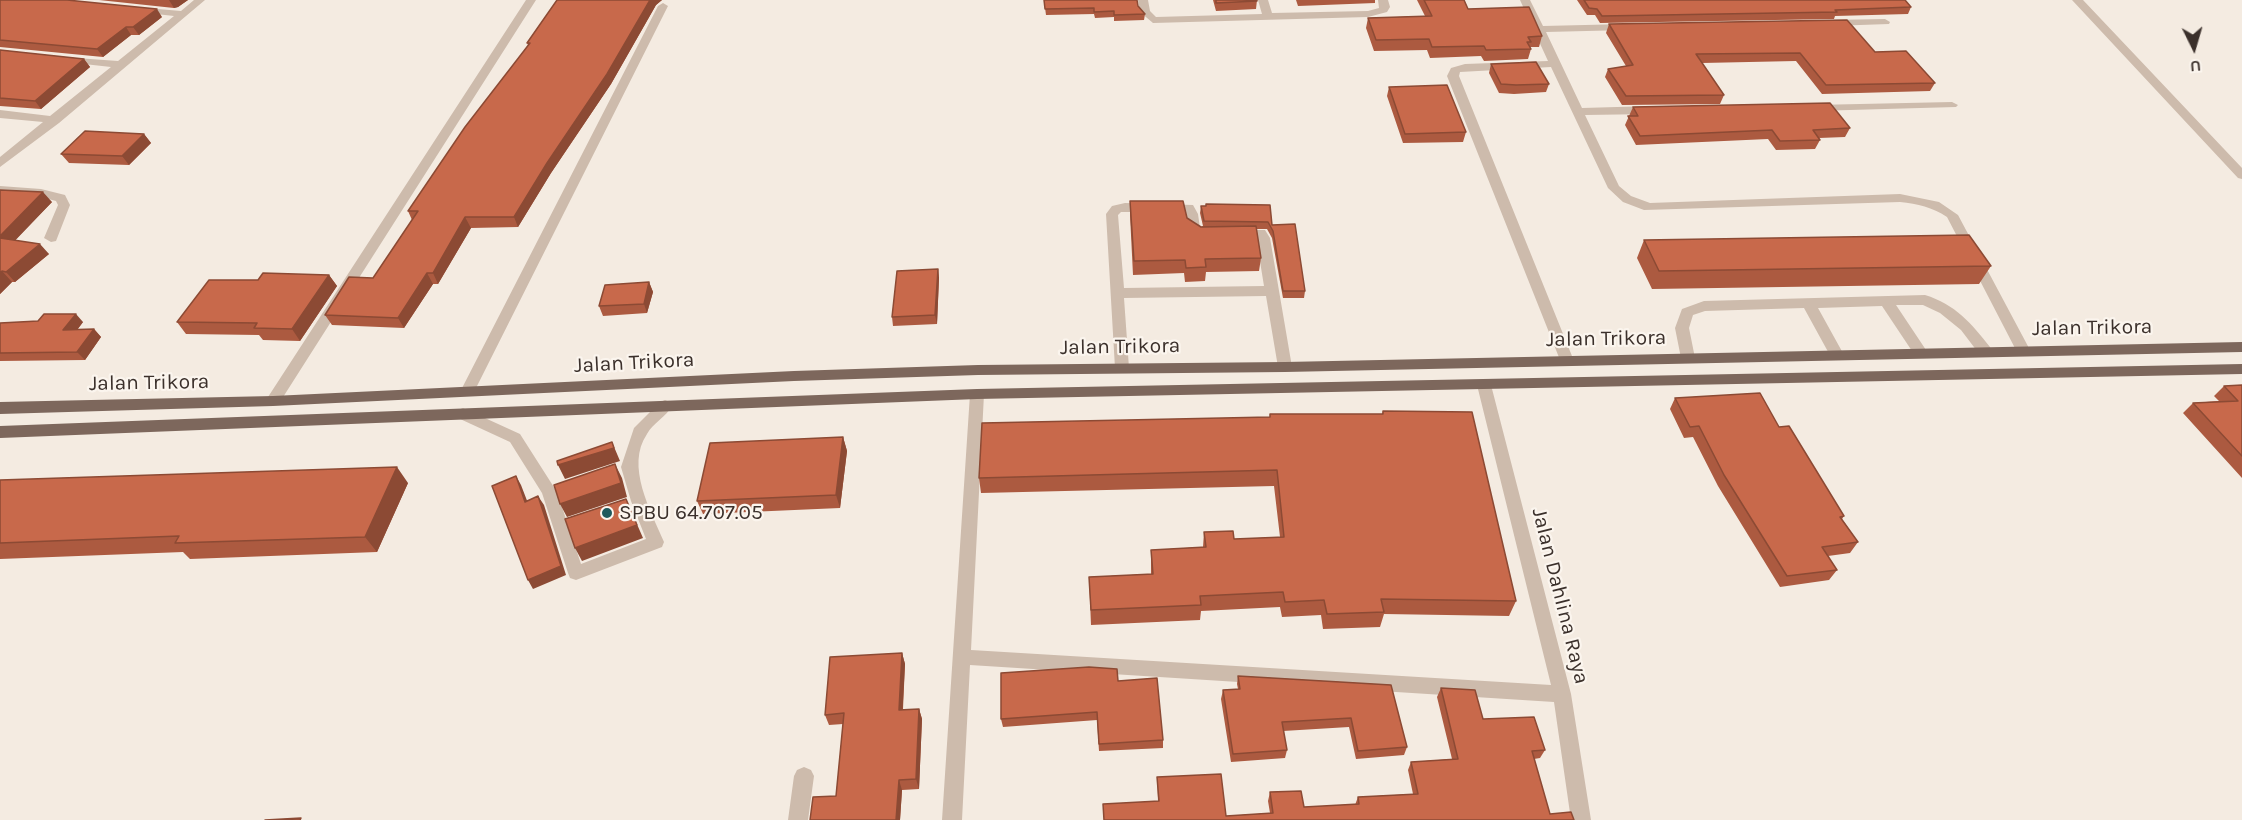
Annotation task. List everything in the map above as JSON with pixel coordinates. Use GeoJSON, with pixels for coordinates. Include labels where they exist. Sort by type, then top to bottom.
{"type":"FeatureCollection","features":[{"type":"Feature","properties":{"kind":"main road","name":"Jalan Trikora"},"geometry":{"type":"LineString","coordinates":[[0,408],[273,401],[794,376],[978,370],[1285,367],[2242,347]]}},
{"type":"Feature","properties":{"kind":"main road","name":"Jalan Trikora"},"geometry":{"type":"LineString","coordinates":[[0,432],[977,394],[2242,369]]}},
{"type":"Feature","properties":{"kind":"main road"},"geometry":{"type":"LineString","coordinates":[[977,394],[978,370]]}},
{"type":"Feature","properties":{"kind":"street"},"geometry":{"type":"LineString","coordinates":[[0,163],[200,0]]}},
{"type":"Feature","properties":{"kind":"street"},"geometry":{"type":"LineString","coordinates":[[273,401],[531,0]]}},
{"type":"Feature","properties":{"kind":"street"},"geometry":{"type":"LineString","coordinates":[[1143,0],[1145,12],[1153,20],[1377,14],[1385,7],[1383,0]]}},
{"type":"Feature","properties":{"kind":"street"},"geometry":{"type":"LineString","coordinates":[[1263,0],[1268,18]]}},
{"type":"Feature","properties":{"kind":"street"},"geometry":{"type":"LineString","coordinates":[[1525,0],[1614,188],[1627,199],[1649,207],[1900,198],[1925,200],[1940,206],[1952,215],[2024,350]]}},
{"type":"Feature","properties":{"kind":"street"},"geometry":{"type":"LineString","coordinates":[[2077,0],[2242,175]]}},
{"type":"Feature","properties":{"kind":"street"},"geometry":{"type":"LineString","coordinates":[[467,392],[663,6]]}},
{"type":"Feature","properties":{"kind":"street"},"geometry":{"type":"LineString","coordinates":[[126,8],[183,14]]}},
{"type":"Feature","properties":{"kind":"street"},"geometry":{"type":"LineString","coordinates":[[1814,24],[1885,22]]}},
{"type":"Feature","properties":{"kind":"street"},"geometry":{"type":"LineString","coordinates":[[1540,29],[1635,27]]}},
{"type":"Feature","properties":{"kind":"street"},"geometry":{"type":"LineString","coordinates":[[55,58],[121,65]]}},
{"type":"Feature","properties":{"kind":"street"},"geometry":{"type":"LineString","coordinates":[[1555,64],[1465,67],[1455,70],[1453,76],[1566,361]]}},
{"type":"Feature","properties":{"kind":"street"},"geometry":{"type":"LineString","coordinates":[[1800,108],[1952,105]]}},
{"type":"Feature","properties":{"kind":"street"},"geometry":{"type":"LineString","coordinates":[[1578,112],[1660,110]]}},
{"type":"Feature","properties":{"kind":"street"},"geometry":{"type":"LineString","coordinates":[[0,114],[55,120]]}},
{"type":"Feature","properties":{"kind":"street"},"geometry":{"type":"LineString","coordinates":[[0,190],[41,193],[61,198],[64,205],[51,238]]}},
{"type":"Feature","properties":{"kind":"street"},"geometry":{"type":"LineString","coordinates":[[1122,368],[1113,214],[1117,209],[1125,207],[1188,208],[1192,214],[1194,230],[1200,234],[1260,233],[1263,238],[1285,367]]}},
{"type":"Feature","properties":{"kind":"street"},"geometry":{"type":"LineString","coordinates":[[1118,293],[1272,291]]}},
{"type":"Feature","properties":{"kind":"street"},"geometry":{"type":"LineString","coordinates":[[1688,358],[1682,328],[1687,312],[1704,306],[1925,300],[1947,309],[1958,317],[1985,351]]}},
{"type":"Feature","properties":{"kind":"street"},"geometry":{"type":"LineString","coordinates":[[1886,301],[1921,353]]}},
{"type":"Feature","properties":{"kind":"street"},"geometry":{"type":"LineString","coordinates":[[1808,303],[1837,355]]}},
{"type":"Feature","properties":{"kind":"street","name":"Jalan Dahlina Raya"},"geometry":{"type":"LineString","coordinates":[[1484,385],[1562,694],[1581,820]]}},
{"type":"Feature","properties":{"kind":"street"},"geometry":{"type":"LineString","coordinates":[[952,820],[977,394]]}},
{"type":"Feature","properties":{"kind":"street"},"geometry":{"type":"LineString","coordinates":[[463,414],[515,438],[549,492],[567,526],[576,573],[656,542],[634,503],[624,468],[639,432],[665,406]]}},
{"type":"Feature","properties":{"kind":"street"},"geometry":{"type":"LineString","coordinates":[[549,492],[569,486]]}},
{"type":"Feature","properties":{"kind":"street"},"geometry":{"type":"LineString","coordinates":[[961,657],[1562,694]]}},
{"type":"Feature","properties":{"kind":"street"},"geometry":{"type":"LineString","coordinates":[[798,820],[804,776]]}},
{"type":"Feature","properties":{"kind":"building"},"geometry":{"type":"Polygon","coordinates":[[[0,0],[67,0],[157,9],[133,27],[126,27],[97,49],[0,40],[0,0]]]}},
{"type":"Feature","properties":{"kind":"building"},"geometry":{"type":"Polygon","coordinates":[[[557,0],[650,0],[607,74],[514,217],[465,217],[433,273],[427,273],[398,318],[325,315],[349,277],[373,278],[418,211],[408,211],[465,127],[530,43],[527,43],[557,0]]]}},
{"type":"Feature","properties":{"kind":"building"},"geometry":{"type":"Polygon","coordinates":[[[1044,0],[1137,0],[1138,6],[1145,14],[1114,15],[1114,11],[1094,12],[1094,8],[1045,9],[1044,0]]]}},
{"type":"Feature","properties":{"kind":"building"},"geometry":{"type":"Polygon","coordinates":[[[1216,0],[1257,0],[1257,1],[1216,3],[1216,0]]]}},
{"type":"Feature","properties":{"kind":"building"},"geometry":{"type":"Polygon","coordinates":[[[1424,0],[1464,0],[1468,9],[1529,7],[1542,36],[1528,37],[1531,42],[1527,42],[1531,49],[1486,50],[1484,46],[1432,47],[1429,39],[1376,40],[1368,18],[1432,16],[1424,0]]]}},
{"type":"Feature","properties":{"kind":"building"},"geometry":{"type":"Polygon","coordinates":[[[1584,0],[1905,0],[1911,7],[1835,10],[1837,12],[1602,16],[1597,9],[1589,8],[1584,0]]]}},
{"type":"Feature","properties":{"kind":"building"},"geometry":{"type":"Polygon","coordinates":[[[1847,20],[1875,52],[1906,51],[1935,83],[1826,85],[1800,53],[1696,54],[1724,95],[1626,96],[1608,69],[1633,65],[1609,24],[1847,20]]]}},
{"type":"Feature","properties":{"kind":"building"},"geometry":{"type":"Polygon","coordinates":[[[0,50],[84,59],[35,101],[0,98],[0,50]]]}},
{"type":"Feature","properties":{"kind":"building"},"geometry":{"type":"Polygon","coordinates":[[[1536,62],[1549,84],[1501,84],[1491,64],[1536,62]]]}},
{"type":"Feature","properties":{"kind":"building"},"geometry":{"type":"Polygon","coordinates":[[[1447,85],[1466,132],[1405,134],[1389,87],[1447,85]]]}},
{"type":"Feature","properties":{"kind":"building"},"geometry":{"type":"Polygon","coordinates":[[[1830,103],[1850,128],[1813,130],[1820,140],[1780,141],[1772,130],[1640,136],[1628,116],[1638,116],[1633,107],[1830,103]]]}},
{"type":"Feature","properties":{"kind":"building"},"geometry":{"type":"Polygon","coordinates":[[[85,131],[144,134],[122,156],[61,154],[85,131]]]}},
{"type":"Feature","properties":{"kind":"building"},"geometry":{"type":"Polygon","coordinates":[[[0,190],[43,192],[0,236],[0,190]]]}},
{"type":"Feature","properties":{"kind":"building"},"geometry":{"type":"Polygon","coordinates":[[[1130,201],[1183,201],[1187,218],[1201,227],[1256,226],[1261,258],[1205,259],[1206,267],[1186,268],[1185,260],[1134,261],[1130,201]]]}},
{"type":"Feature","properties":{"kind":"building"},"geometry":{"type":"Polygon","coordinates":[[[1206,204],[1270,205],[1272,225],[1295,224],[1305,291],[1283,291],[1273,231],[1268,222],[1204,221],[1201,206],[1206,206],[1206,204]]]}},
{"type":"Feature","properties":{"kind":"building"},"geometry":{"type":"Polygon","coordinates":[[[1969,235],[1991,266],[1659,271],[1644,240],[1969,235]]]}},
{"type":"Feature","properties":{"kind":"building"},"geometry":{"type":"Polygon","coordinates":[[[0,238],[40,244],[6,272],[0,273],[0,238]]]}},
{"type":"Feature","properties":{"kind":"building"},"geometry":{"type":"Polygon","coordinates":[[[938,269],[935,315],[892,317],[897,271],[938,269]]]}},
{"type":"Feature","properties":{"kind":"building"},"geometry":{"type":"Polygon","coordinates":[[[263,273],[329,275],[292,329],[254,328],[257,323],[177,322],[209,280],[258,280],[263,273]]]}},
{"type":"Feature","properties":{"kind":"building"},"geometry":{"type":"Polygon","coordinates":[[[649,282],[644,304],[599,306],[605,285],[649,282]]]}},
{"type":"Feature","properties":{"kind":"building"},"geometry":{"type":"Polygon","coordinates":[[[44,314],[76,314],[63,330],[94,329],[77,352],[0,353],[0,323],[38,321],[44,314]]]}},
{"type":"Feature","properties":{"kind":"building"},"geometry":{"type":"Polygon","coordinates":[[[2242,385],[2242,456],[2193,403],[2238,401],[2224,386],[2242,385]]]}},
{"type":"Feature","properties":{"kind":"building"},"geometry":{"type":"Polygon","coordinates":[[[1760,393],[1779,427],[1789,426],[1844,516],[1840,517],[1858,542],[1822,547],[1837,570],[1787,576],[1724,475],[1699,426],[1690,427],[1675,398],[1760,393]]]}},
{"type":"Feature","properties":{"kind":"building"},"geometry":{"type":"Polygon","coordinates":[[[1383,411],[1472,412],[1516,601],[1381,599],[1384,612],[1327,614],[1324,600],[1285,602],[1283,592],[1200,596],[1201,605],[1091,610],[1089,577],[1153,574],[1151,550],[1206,547],[1204,532],[1233,531],[1234,539],[1284,537],[1277,470],[979,478],[982,423],[1270,417],[1270,414],[1383,414],[1383,411]]]}},
{"type":"Feature","properties":{"kind":"building"},"geometry":{"type":"Polygon","coordinates":[[[843,437],[836,495],[697,501],[710,443],[843,437]]]}},
{"type":"Feature","properties":{"kind":"building"},"geometry":{"type":"Polygon","coordinates":[[[612,442],[614,448],[558,465],[557,461],[612,442]]]}},
{"type":"Feature","properties":{"kind":"building"},"geometry":{"type":"Polygon","coordinates":[[[615,464],[621,483],[560,504],[554,485],[615,464]]]}},
{"type":"Feature","properties":{"kind":"building"},"geometry":{"type":"Polygon","coordinates":[[[397,467],[365,537],[175,543],[179,536],[0,543],[0,480],[397,467]]]}},
{"type":"Feature","properties":{"kind":"building"},"geometry":{"type":"Polygon","coordinates":[[[516,476],[525,502],[538,496],[561,566],[528,580],[492,486],[516,476]]]}},
{"type":"Feature","properties":{"kind":"building"},"geometry":{"type":"Polygon","coordinates":[[[626,499],[637,525],[575,548],[565,519],[626,499]]]}},
{"type":"Feature","properties":{"kind":"building"},"geometry":{"type":"Polygon","coordinates":[[[902,653],[899,710],[919,709],[916,779],[899,780],[896,820],[810,820],[813,797],[836,796],[844,713],[825,715],[830,657],[902,653]]]}},
{"type":"Feature","properties":{"kind":"building"},"geometry":{"type":"Polygon","coordinates":[[[1089,667],[1117,669],[1118,681],[1157,678],[1163,740],[1099,744],[1097,712],[1001,719],[1001,673],[1089,667]]]}},
{"type":"Feature","properties":{"kind":"building"},"geometry":{"type":"Polygon","coordinates":[[[1238,676],[1391,685],[1407,747],[1358,751],[1351,718],[1282,722],[1287,750],[1233,754],[1223,690],[1240,689],[1238,676]]]}},
{"type":"Feature","properties":{"kind":"building"},"geometry":{"type":"Polygon","coordinates":[[[1441,688],[1475,690],[1483,719],[1534,717],[1545,750],[1532,751],[1550,814],[1571,812],[1574,820],[1104,820],[1103,804],[1159,801],[1157,777],[1221,774],[1226,816],[1273,813],[1270,792],[1301,791],[1304,807],[1359,804],[1358,797],[1418,794],[1411,762],[1458,759],[1441,688]]]}},
{"type":"Feature","properties":{"kind":"building"},"geometry":{"type":"Polygon","coordinates":[[[301,818],[300,820],[265,820],[301,818]]]}},
{"type":"Feature","properties":{"kind":"place","name":"SPBU 64.707.05"},"geometry":{"type":"Point","coordinates":[607,513]}}]}
